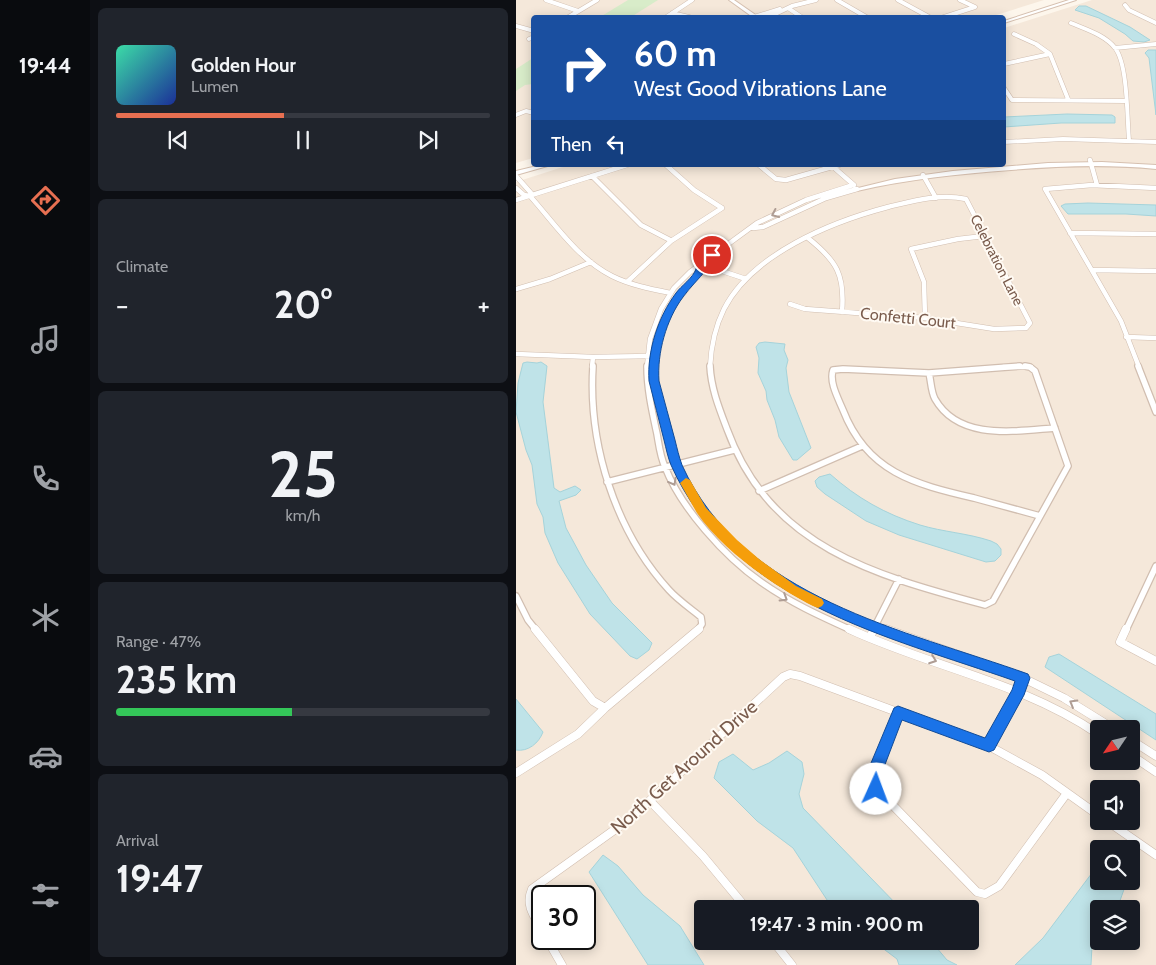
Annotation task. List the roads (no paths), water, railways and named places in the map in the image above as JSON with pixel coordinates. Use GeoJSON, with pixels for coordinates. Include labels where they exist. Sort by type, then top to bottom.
{"type":"FeatureCollection","features":[{"type":"Feature","properties":{"kind":"street"},"geometry":{"type":"LineString","coordinates":[[546,0],[578,11]]}},
{"type":"Feature","properties":{"kind":"street"},"geometry":{"type":"LineString","coordinates":[[572,15],[597,0]]}},
{"type":"Feature","properties":{"kind":"street"},"geometry":{"type":"LineString","coordinates":[[669,15],[692,0]]}},
{"type":"Feature","properties":{"kind":"street"},"geometry":{"type":"LineString","coordinates":[[731,0],[752,15]]}},
{"type":"Feature","properties":{"kind":"street"},"geometry":{"type":"LineString","coordinates":[[762,15],[816,0]]}},
{"type":"Feature","properties":{"kind":"street"},"geometry":{"type":"LineString","coordinates":[[837,0],[863,15]]}},
{"type":"Feature","properties":{"kind":"street"},"geometry":{"type":"LineString","coordinates":[[898,0],[926,15]]}},
{"type":"Feature","properties":{"kind":"street"},"geometry":{"type":"LineString","coordinates":[[951,15],[975,8],[960,0]]}},
{"type":"Feature","properties":{"kind":"street"},"geometry":{"type":"LineString","coordinates":[[1006,17],[1060,0]]}},
{"type":"Feature","properties":{"kind":"street"},"geometry":{"type":"LineString","coordinates":[[1006,21],[1074,0]]}},
{"type":"Feature","properties":{"kind":"street"},"geometry":{"type":"LineString","coordinates":[[1125,5],[1128,10],[1156,23]]}},
{"type":"Feature","properties":{"kind":"street"},"geometry":{"type":"LineString","coordinates":[[773,15],[788,8]]}},
{"type":"Feature","properties":{"kind":"street"},"geometry":{"type":"LineString","coordinates":[[788,8],[798,15]]}},
{"type":"Feature","properties":{"kind":"street"},"geometry":{"type":"LineString","coordinates":[[672,13],[681,15]]}},
{"type":"Feature","properties":{"kind":"street"},"geometry":{"type":"LineString","coordinates":[[1071,23],[1102,38],[1115,48],[1122,65],[1129,140]]}},
{"type":"Feature","properties":{"kind":"street"},"geometry":{"type":"LineString","coordinates":[[516,26],[531,29]]}},
{"type":"Feature","properties":{"kind":"street"},"geometry":{"type":"LineString","coordinates":[[1014,34],[1036,44],[1050,54],[1068,99]]}},
{"type":"Feature","properties":{"kind":"street"},"geometry":{"type":"LineString","coordinates":[[1115,48],[1156,44]]}},
{"type":"Feature","properties":{"kind":"street"},"geometry":{"type":"LineString","coordinates":[[1006,64],[1050,54]]}},
{"type":"Feature","properties":{"kind":"street"},"geometry":{"type":"LineString","coordinates":[[1006,91],[1012,100],[1125,101]]}},
{"type":"Feature","properties":{"kind":"street"},"geometry":{"type":"LineString","coordinates":[[516,116],[526,110],[531,112]]}},
{"type":"Feature","properties":{"kind":"street"},"geometry":{"type":"LineString","coordinates":[[1006,142],[1063,139],[1156,142]]}},
{"type":"Feature","properties":{"kind":"street"},"geometry":{"type":"LineString","coordinates":[[1006,165],[1090,162]]}},
{"type":"Feature","properties":{"kind":"street"},"geometry":{"type":"LineString","coordinates":[[1090,162],[1097,185]]}},
{"type":"Feature","properties":{"kind":"street"},"geometry":{"type":"LineString","coordinates":[[1006,164],[1090,162],[1156,165]]}},
{"type":"Feature","properties":{"kind":"street"},"geometry":{"type":"LineString","coordinates":[[516,174],[531,166]]}},
{"type":"Feature","properties":{"kind":"street"},"geometry":{"type":"LineString","coordinates":[[516,174],[541,167]]}},
{"type":"Feature","properties":{"kind":"street"},"geometry":{"type":"LineString","coordinates":[[516,200],[621,167]]}},
{"type":"Feature","properties":{"kind":"street"},"geometry":{"type":"LineString","coordinates":[[627,282],[642,265],[684,229],[722,208],[694,190],[668,167]]}},
{"type":"Feature","properties":{"kind":"street"},"geometry":{"type":"LineString","coordinates":[[762,167],[780,180],[786,180],[829,167]]}},
{"type":"Feature","properties":{"kind":"street"},"geometry":{"type":"LineString","coordinates":[[833,167],[855,187]]}},
{"type":"Feature","properties":{"kind":"street"},"geometry":{"type":"LineString","coordinates":[[976,167],[914,172],[855,187],[763,227],[753,228],[726,244],[701,264],[693,267],[671,293],[656,319],[647,356],[647,388],[665,468],[693,515],[714,542],[738,565],[765,586],[793,604],[821,618],[1019,691],[1058,708],[1090,729]]}},
{"type":"Feature","properties":{"kind":"street"},"geometry":{"type":"LineString","coordinates":[[855,187],[982,167]]}},
{"type":"Feature","properties":{"kind":"street"},"geometry":{"type":"LineString","coordinates":[[516,174],[531,193],[530,196],[591,262],[605,273],[627,282],[671,293]]}},
{"type":"Feature","properties":{"kind":"street"},"geometry":{"type":"LineString","coordinates":[[923,175],[936,198],[860,215],[808,238],[771,259],[746,279],[732,294],[718,318],[711,345],[710,367],[716,398],[734,450],[745,472],[759,491],[782,516],[816,542],[854,562],[985,605],[993,600],[1068,466],[1035,372],[1030,367],[929,373],[833,370],[831,376],[840,403],[862,446],[883,465],[909,481],[1040,516]]}},
{"type":"Feature","properties":{"kind":"street"},"geometry":{"type":"LineString","coordinates":[[592,176],[641,225],[670,240]]}},
{"type":"Feature","properties":{"kind":"street"},"geometry":{"type":"LineString","coordinates":[[1156,188],[1097,185],[1045,189],[1121,321],[1156,412]]}},
{"type":"Feature","properties":{"kind":"street"},"geometry":{"type":"LineString","coordinates":[[516,188],[524,195],[530,196]]}},
{"type":"Feature","properties":{"kind":"street","name":"Celebration Lane"},"geometry":{"type":"LineString","coordinates":[[936,198],[959,196],[966,199],[1030,323],[1026,328]]}},
{"type":"Feature","properties":{"kind":"street"},"geometry":{"type":"LineString","coordinates":[[1070,233],[1114,232],[1156,234]]}},
{"type":"Feature","properties":{"kind":"street"},"geometry":{"type":"LineString","coordinates":[[925,318],[927,293],[921,270],[911,249],[958,239],[984,236]]}},
{"type":"Feature","properties":{"kind":"street"},"geometry":{"type":"LineString","coordinates":[[808,238],[825,251],[841,276],[844,291],[842,312]]}},
{"type":"Feature","properties":{"kind":"street"},"geometry":{"type":"LineString","coordinates":[[516,289],[550,279],[591,262]]}},
{"type":"Feature","properties":{"kind":"street"},"geometry":{"type":"LineString","coordinates":[[701,264],[746,279]]}},
{"type":"Feature","properties":{"kind":"street"},"geometry":{"type":"LineString","coordinates":[[701,264],[701,270],[680,294],[663,324],[655,356],[654,381],[676,464],[702,511],[732,543],[754,562],[792,589],[830,609],[1023,678],[1064,698],[1099,720]]}},
{"type":"Feature","properties":{"kind":"street"},"geometry":{"type":"LineString","coordinates":[[1092,270],[1156,271]]}},
{"type":"Feature","properties":{"kind":"street","name":"Confetti Court"},"geometry":{"type":"LineString","coordinates":[[790,304],[805,309],[925,318],[994,329],[1026,328]]}},
{"type":"Feature","properties":{"kind":"street"},"geometry":{"type":"LineString","coordinates":[[1126,337],[1156,338]]}},
{"type":"Feature","properties":{"kind":"street"},"geometry":{"type":"LineString","coordinates":[[516,354],[593,357],[655,356]]}},
{"type":"Feature","properties":{"kind":"street"},"geometry":{"type":"LineString","coordinates":[[516,773],[578,734],[605,708],[700,629],[702,624],[701,617],[665,586],[634,544],[607,482],[593,409],[591,378],[593,357]]}},
{"type":"Feature","properties":{"kind":"street"},"geometry":{"type":"LineString","coordinates":[[929,373],[934,398],[947,414],[970,427],[999,432],[1055,428]]}},
{"type":"Feature","properties":{"kind":"street"},"geometry":{"type":"LineString","coordinates":[[759,491],[862,446]]}},
{"type":"Feature","properties":{"kind":"street"},"geometry":{"type":"LineString","coordinates":[[607,482],[734,450]]}},
{"type":"Feature","properties":{"kind":"street"},"geometry":{"type":"LineString","coordinates":[[1155,570],[1120,642],[1156,661]]}},
{"type":"Feature","properties":{"kind":"street"},"geometry":{"type":"LineString","coordinates":[[870,637],[899,578]]}},
{"type":"Feature","properties":{"kind":"street"},"geometry":{"type":"LineString","coordinates":[[516,596],[528,620],[593,701],[605,708]]}},
{"type":"Feature","properties":{"kind":"street","name":"North Get Around Drive"},"geometry":{"type":"LineString","coordinates":[[535,885],[611,833],[651,802],[783,677],[790,674],[800,676],[898,712]]}},
{"type":"Feature","properties":{"kind":"street"},"geometry":{"type":"LineString","coordinates":[[989,746],[1019,691],[1023,678]]}},
{"type":"Feature","properties":{"kind":"street"},"geometry":{"type":"LineString","coordinates":[[1067,793],[999,886],[985,894],[977,892],[876,789],[873,775],[898,712],[989,746],[1016,760],[1067,793],[1090,809]]}},
{"type":"Feature","properties":{"kind":"street"},"geometry":{"type":"LineString","coordinates":[[1140,746],[1156,756]]}},
{"type":"Feature","properties":{"kind":"street"},"geometry":{"type":"LineString","coordinates":[[1140,761],[1156,772]]}},
{"type":"Feature","properties":{"kind":"street"},"geometry":{"type":"LineString","coordinates":[[651,802],[703,856],[740,900]]}},
{"type":"Feature","properties":{"kind":"street"},"geometry":{"type":"LineString","coordinates":[[1120,830],[1156,856]]}},
{"type":"Feature","properties":{"kind":"street","name":"North Get Around Drive"},"geometry":{"type":"LineString","coordinates":[[531,890],[528,894],[531,910]]}},
{"type":"Feature","properties":{"kind":"street"},"geometry":{"type":"LineString","coordinates":[[553,950],[562,965]]}},
{"type":"Feature","properties":{"kind":"street"},"geometry":{"type":"LineString","coordinates":[[780,950],[792,965]]}},
{"type":"Feature","properties":{"kind":"water"},"geometry":{"type":"Polygon","coordinates":[[[1079,6],[1086,6],[1130,27],[1150,40],[1144,42],[1133,41],[1099,18],[1075,10],[1079,6]]]}},
{"type":"Feature","properties":{"kind":"water"},"geometry":{"type":"Polygon","coordinates":[[[1148,50],[1156,50],[1156,115],[1149,58],[1145,53],[1148,50]]]}},
{"type":"Feature","properties":{"kind":"water"},"geometry":{"type":"Polygon","coordinates":[[[1067,114],[1112,115],[1115,117],[1115,123],[1061,123],[1006,127],[1006,117],[1067,114]]]}},
{"type":"Feature","properties":{"kind":"water"},"geometry":{"type":"Polygon","coordinates":[[[1065,204],[1156,205],[1156,216],[1068,214],[1061,206],[1065,204]]]}},
{"type":"Feature","properties":{"kind":"water"},"geometry":{"type":"Polygon","coordinates":[[[759,343],[785,344],[784,350],[788,360],[786,368],[789,392],[811,448],[797,460],[793,460],[779,437],[766,391],[758,373],[759,358],[756,347],[759,343]]]}},
{"type":"Feature","properties":{"kind":"water"},"geometry":{"type":"Polygon","coordinates":[[[541,362],[547,366],[543,402],[554,488],[560,492],[575,486],[581,490],[576,495],[559,501],[566,528],[586,565],[612,603],[652,643],[649,650],[637,659],[630,656],[590,614],[558,563],[545,533],[543,517],[537,504],[532,465],[516,412],[518,383],[523,363],[541,362]]]}},
{"type":"Feature","properties":{"kind":"water"},"geometry":{"type":"Polygon","coordinates":[[[830,474],[861,498],[895,516],[920,525],[991,541],[1001,549],[1001,555],[995,561],[986,562],[899,535],[866,521],[817,487],[815,481],[819,477],[830,474]]]}},
{"type":"Feature","properties":{"kind":"water"},"geometry":{"type":"Polygon","coordinates":[[[1059,654],[1156,714],[1156,740],[1140,729],[1140,720],[1126,720],[1045,667],[1049,657],[1059,654]]]}},
{"type":"Feature","properties":{"kind":"water"},"geometry":{"type":"Polygon","coordinates":[[[516,699],[543,732],[539,740],[525,750],[516,750],[516,699]]]}},
{"type":"Feature","properties":{"kind":"water"},"geometry":{"type":"Polygon","coordinates":[[[787,751],[802,762],[804,774],[799,794],[803,808],[892,900],[827,900],[793,848],[757,821],[714,778],[719,762],[733,754],[753,770],[769,763],[787,751]]]}},
{"type":"Feature","properties":{"kind":"water"},"geometry":{"type":"Polygon","coordinates":[[[603,855],[618,866],[643,895],[680,926],[704,965],[648,965],[589,872],[603,855]]]}},
{"type":"Feature","properties":{"kind":"water"},"geometry":{"type":"Polygon","coordinates":[[[1090,876],[1090,890],[1124,890],[1120,900],[1090,900],[1091,965],[1015,965],[1043,938],[1090,876]]]}},
{"type":"Feature","properties":{"kind":"water"},"geometry":{"type":"Polygon","coordinates":[[[885,950],[939,950],[947,960],[957,965],[899,965],[897,959],[885,950]]]}}]}
